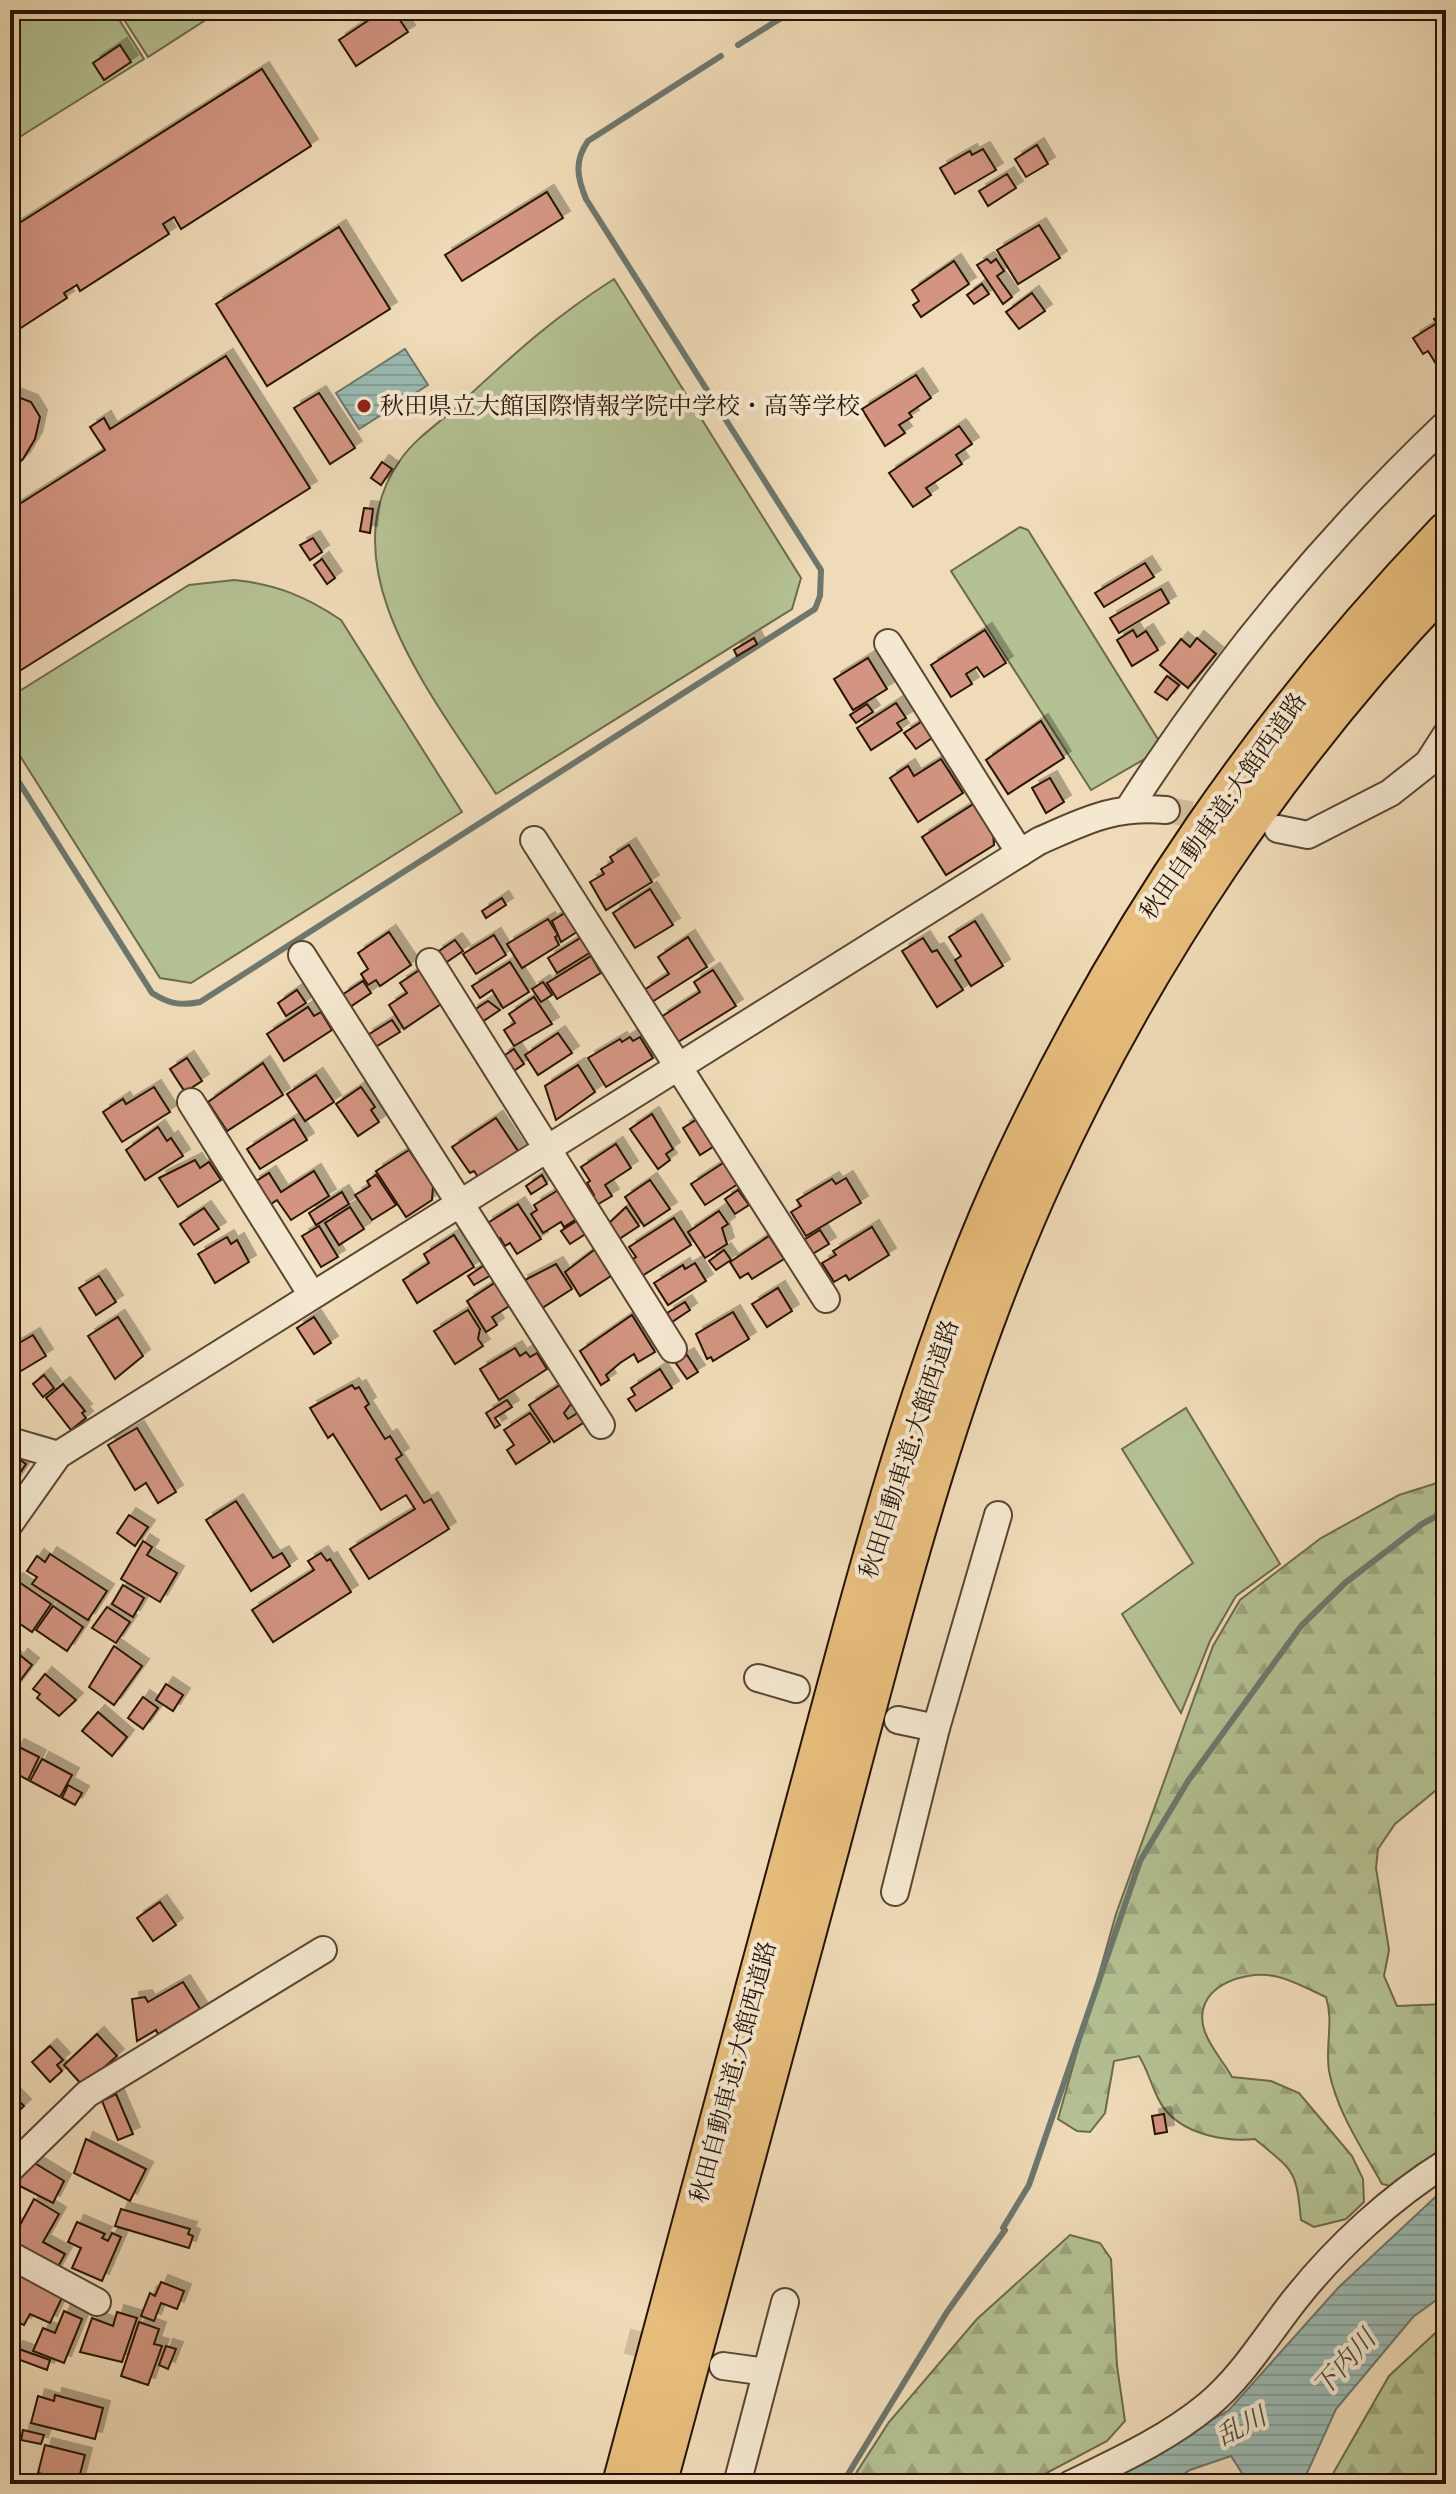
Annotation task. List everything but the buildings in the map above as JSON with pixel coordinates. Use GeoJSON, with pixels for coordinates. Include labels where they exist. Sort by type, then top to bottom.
{"type":"FeatureCollection","features":[{"type":"Feature","properties":{"kind":"highway","name":"秋田自動車道;大館西道路"},"geometry":{"type":"LineString","coordinates":[[622,2484],[876,1548],[924,1390],[968,1269],[1012,1164],[1064,1058],[1178,861],[1306,688],[1378,603],[1446,532]]}},
{"type":"Feature","properties":{"kind":"highway","name":"秋田自動車道;大館西道路"},"geometry":{"type":"LineString","coordinates":[[657,2484],[920,1524],[997,1291],[1043,1180],[1145,984],[1206,884],[1333,710],[1446,583]]}},
{"type":"Feature","properties":{"kind":"street"},"geometry":{"type":"LineString","coordinates":[[1129,808],[1164,753],[1293,585],[1403,465],[1446,424]]}},
{"type":"Feature","properties":{"kind":"street"},"geometry":{"type":"LineString","coordinates":[[888,643],[1020,853]]}},
{"type":"Feature","properties":{"kind":"street"},"geometry":{"type":"LineString","coordinates":[[1278,829],[1308,835],[1390,793],[1428,763],[1446,735]]}},
{"type":"Feature","properties":{"kind":"street"},"geometry":{"type":"LineString","coordinates":[[10,1523],[58,1455],[1020,853],[1095,816],[1129,808],[1166,810]]}},
{"type":"Feature","properties":{"kind":"street"},"geometry":{"type":"LineString","coordinates":[[534,840],[826,1299]]}},
{"type":"Feature","properties":{"kind":"street"},"geometry":{"type":"LineString","coordinates":[[302,955],[601,1425]]}},
{"type":"Feature","properties":{"kind":"street"},"geometry":{"type":"LineString","coordinates":[[430,962],[673,1349]]}},
{"type":"Feature","properties":{"kind":"street"},"geometry":{"type":"LineString","coordinates":[[191,1102],[312,1295]]}},
{"type":"Feature","properties":{"kind":"street"},"geometry":{"type":"LineString","coordinates":[[10,1441],[58,1455]]}},
{"type":"Feature","properties":{"kind":"street"},"geometry":{"type":"LineString","coordinates":[[895,1892],[936,1728],[998,1515]]}},
{"type":"Feature","properties":{"kind":"street"},"geometry":{"type":"LineString","coordinates":[[758,1678],[796,1689]]}},
{"type":"Feature","properties":{"kind":"street"},"geometry":{"type":"LineString","coordinates":[[898,1720],[936,1728]]}},
{"type":"Feature","properties":{"kind":"street"},"geometry":{"type":"LineString","coordinates":[[10,2169],[87,2094],[323,1950]]}},
{"type":"Feature","properties":{"kind":"street"},"geometry":{"type":"LineString","coordinates":[[1071,2484],[1134,2454],[1209,2404],[1250,2361],[1299,2295],[1353,2238],[1419,2180],[1446,2163]]}},
{"type":"Feature","properties":{"kind":"street"},"geometry":{"type":"LineString","coordinates":[[10,2255],[97,2302]]}},
{"type":"Feature","properties":{"kind":"street"},"geometry":{"type":"LineString","coordinates":[[737,2484],[785,2302]]}},
{"type":"Feature","properties":{"kind":"street"},"geometry":{"type":"LineString","coordinates":[[723,2366],[766,2372]]}},
{"type":"Feature","properties":{"kind":"green space"},"geometry":{"type":"Polygon","coordinates":[[[10,10],[113,10],[144,59],[10,143],[10,10]]]}},
{"type":"Feature","properties":{"kind":"green space"},"geometry":{"type":"Polygon","coordinates":[[[118,10],[221,10],[148,57],[118,10]]]}},
{"type":"Feature","properties":{"kind":"green space"},"geometry":{"type":"Polygon","coordinates":[[[614,279],[801,578],[792,609],[496,794],[420,677],[398,633],[382,589],[375,544],[380,501],[401,459],[414,443],[536,336],[614,279]]]}},
{"type":"Feature","properties":{"kind":"green space"},"geometry":{"type":"Polygon","coordinates":[[[1020,527],[1028,530],[1159,741],[1155,753],[1091,790],[951,571],[1020,527]]]}},
{"type":"Feature","properties":{"kind":"green space"},"geometry":{"type":"Polygon","coordinates":[[[234,580],[290,593],[341,620],[462,812],[191,983],[160,978],[10,740],[10,697],[189,585],[234,580]]]}},
{"type":"Feature","properties":{"kind":"green space"},"geometry":{"type":"Polygon","coordinates":[[[1186,1408],[1280,1564],[1236,1596],[1210,1641],[1181,1713],[1122,1614],[1193,1563],[1122,1449],[1186,1408]]]}},
{"type":"Feature","properties":{"kind":"green space"},"geometry":{"type":"Polygon","coordinates":[[[1446,1480],[1446,1782],[1395,1824],[1378,1849],[1376,1868],[1389,1950],[1384,1976],[1397,2006],[1446,2004],[1446,2154],[1394,2187],[1382,2184],[1351,2129],[1333,2086],[1328,2061],[1329,2015],[1326,1997],[1280,1977],[1248,1976],[1222,1985],[1212,1993],[1202,2015],[1206,2035],[1232,2077],[1271,2081],[1299,2093],[1352,2156],[1363,2179],[1364,2202],[1346,2219],[1314,2227],[1301,2220],[1295,2180],[1285,2165],[1255,2139],[1208,2135],[1176,2120],[1159,2100],[1139,2056],[1114,2061],[1105,2113],[1090,2132],[1077,2131],[1058,2119],[1116,1914],[1213,1646],[1240,1600],[1321,1538],[1399,1495],[1446,1480]]]}},
{"type":"Feature","properties":{"kind":"green space"},"geometry":{"type":"Polygon","coordinates":[[[1070,2235],[1100,2243],[1111,2259],[1117,2366],[1125,2421],[1107,2441],[1026,2484],[849,2484],[889,2422],[977,2319],[1070,2235]]]}},
{"type":"Feature","properties":{"kind":"green space"},"geometry":{"type":"Polygon","coordinates":[[[1446,2323],[1446,2484],[1327,2484],[1389,2376],[1446,2323]]]}},
{"type":"Feature","properties":{"kind":"water"},"geometry":{"type":"Polygon","coordinates":[[[405,349],[428,385],[359,429],[336,393],[405,349]]]}},
{"type":"Feature","properties":{"kind":"water"},"geometry":{"type":"Polygon","coordinates":[[[1446,2187],[1446,2293],[1413,2317],[1336,2409],[1302,2484],[1244,2484],[1245,2478],[1231,2456],[1190,2470],[1169,2484],[1100,2484],[1229,2410],[1338,2288],[1446,2187]]]}},
{"type":"Feature","properties":{"kind":"waterway"},"geometry":{"type":"LineString","coordinates":[[738,45],[794,10]]}},
{"type":"Feature","properties":{"kind":"waterway"},"geometry":{"type":"LineString","coordinates":[[10,768],[152,993],[175,1003],[200,1002],[815,609],[820,596],[821,570],[586,199],[579,176],[579,162],[588,141],[721,56]]}},
{"type":"Feature","properties":{"kind":"waterway"},"geometry":{"type":"LineString","coordinates":[[842,2484],[947,2312],[1005,2230],[1003,2228],[1029,2185],[1140,1861],[1188,1781],[1301,1626],[1345,1583],[1422,1524],[1446,1511]]}},
{"type":"Feature","properties":{"kind":"tunnel"},"geometry":{"type":"LineString","coordinates":[[1166,810],[1225,820]]}},
{"type":"Feature","properties":{"kind":"tunnel"},"geometry":{"type":"LineString","coordinates":[[627,2341],[673,2353]]}},
{"type":"Feature","properties":{"kind":"place","name":"秋田県立大館国際情報学院中学校・高等学校"},"geometry":{"type":"Point","coordinates":[364,406]}},
{"type":"Feature","properties":{"kind":"water label","name":"下内川"},"geometry":{"type":"Point","coordinates":[1344,2363]}},
{"type":"Feature","properties":{"kind":"water label","name":"乱川"},"geometry":{"type":"Point","coordinates":[1241,2426]}}]}
